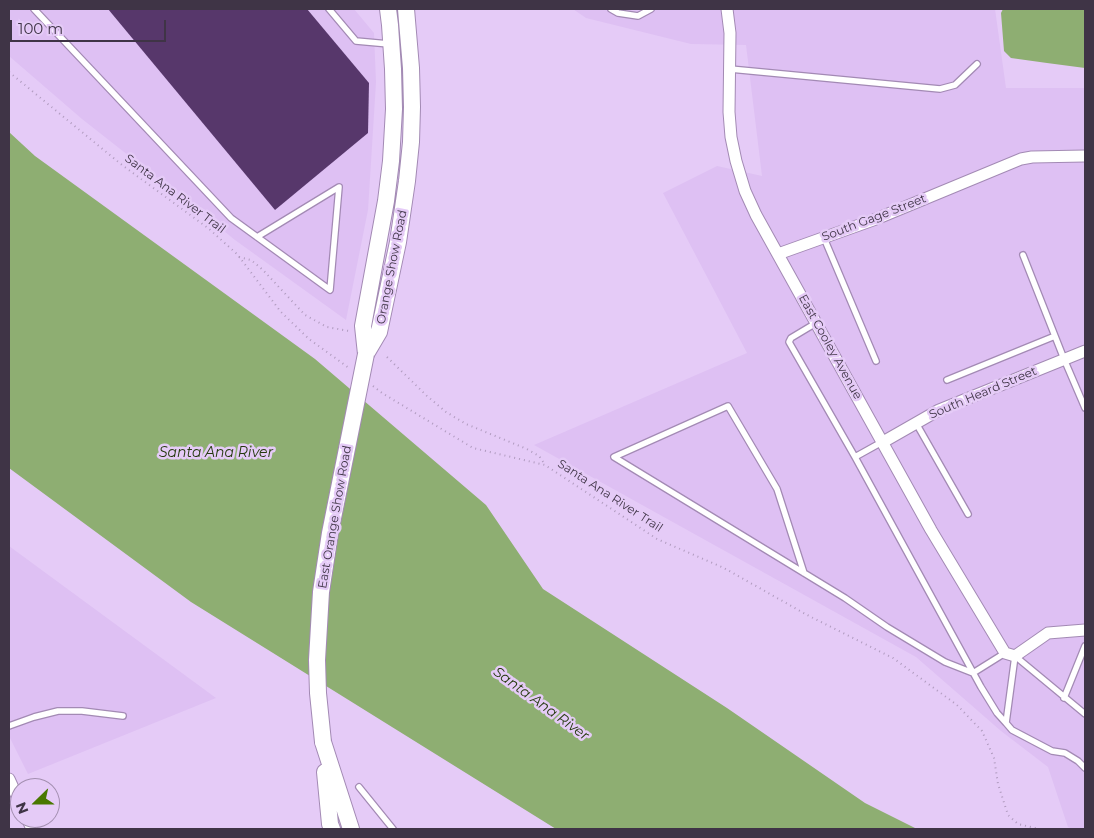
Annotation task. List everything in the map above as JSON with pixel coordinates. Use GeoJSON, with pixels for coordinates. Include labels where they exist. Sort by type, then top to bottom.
{"type":"FeatureCollection","features":[{"type":"Feature","properties":{"kind":"main road","name":"Orange Show Road"},"geometry":{"type":"LineString","coordinates":[[366,354],[363,326],[386,201],[391,161],[394,109],[388,9]]}},
{"type":"Feature","properties":{"kind":"main road","name":"Orange Show Road"},"geometry":{"type":"LineString","coordinates":[[366,354],[379,332],[398,242],[407,181],[411,142],[412,68],[406,9]]}},
{"type":"Feature","properties":{"kind":"main road"},"geometry":{"type":"LineString","coordinates":[[388,180],[407,181]]}},
{"type":"Feature","properties":{"kind":"main road","name":"East Orange Show Road"},"geometry":{"type":"LineString","coordinates":[[332,829],[318,693],[317,660],[321,592],[330,533],[366,354]]}},
{"type":"Feature","properties":{"kind":"main road","name":"East Orange Show Road"},"geometry":{"type":"LineString","coordinates":[[323,742],[351,829]]}},
{"type":"Feature","properties":{"kind":"street","name":"East Cooley Avenue"},"geometry":{"type":"LineString","coordinates":[[727,9],[730,33],[729,112],[731,136],[745,191],[756,215],[931,530],[1010,654]]}},
{"type":"Feature","properties":{"kind":"street","name":"South Gage Street"},"geometry":{"type":"LineString","coordinates":[[778,254],[876,219],[1032,156],[1085,156]]}},
{"type":"Feature","properties":{"kind":"street","name":"South Heard Street"},"geometry":{"type":"LineString","coordinates":[[883,442],[940,410],[1085,351]]}},
{"type":"Feature","properties":{"kind":"street"},"geometry":{"type":"LineString","coordinates":[[1010,654],[1048,633],[1085,630]]}},
{"type":"Feature","properties":{"kind":"lane"},"geometry":{"type":"LineString","coordinates":[[34,9],[231,218],[330,290],[339,187],[257,236]]}},
{"type":"Feature","properties":{"kind":"lane"},"geometry":{"type":"LineString","coordinates":[[329,9],[356,41],[391,45]]}},
{"type":"Feature","properties":{"kind":"lane"},"geometry":{"type":"LineString","coordinates":[[611,9],[618,13],[638,16],[651,9]]}},
{"type":"Feature","properties":{"kind":"lane"},"geometry":{"type":"LineString","coordinates":[[730,70],[940,89],[955,85],[977,64]]}},
{"type":"Feature","properties":{"kind":"lane"},"geometry":{"type":"LineString","coordinates":[[824,238],[876,361]]}},
{"type":"Feature","properties":{"kind":"lane"},"geometry":{"type":"LineString","coordinates":[[1023,255],[1085,408]]}},
{"type":"Feature","properties":{"kind":"lane"},"geometry":{"type":"LineString","coordinates":[[816,323],[791,338],[789,342],[855,456],[973,673],[997,713],[1012,730],[1052,751],[1065,753],[1085,768]]}},
{"type":"Feature","properties":{"kind":"lane"},"geometry":{"type":"LineString","coordinates":[[947,380],[1055,336]]}},
{"type":"Feature","properties":{"kind":"lane"},"geometry":{"type":"LineString","coordinates":[[804,573],[777,490],[728,406],[614,457],[788,563],[804,573],[845,598],[887,627],[945,662],[973,673],[1010,654]]}},
{"type":"Feature","properties":{"kind":"lane"},"geometry":{"type":"LineString","coordinates":[[916,423],[968,514]]}},
{"type":"Feature","properties":{"kind":"lane"},"geometry":{"type":"LineString","coordinates":[[855,456],[883,442]]}},
{"type":"Feature","properties":{"kind":"lane"},"geometry":{"type":"LineString","coordinates":[[1064,698],[1085,646]]}},
{"type":"Feature","properties":{"kind":"lane"},"geometry":{"type":"LineString","coordinates":[[1010,654],[1085,714]]}},
{"type":"Feature","properties":{"kind":"lane"},"geometry":{"type":"LineString","coordinates":[[1006,723],[1010,654]]}},
{"type":"Feature","properties":{"kind":"lane"},"geometry":{"type":"LineString","coordinates":[[9,726],[58,711],[82,711],[123,716]]}},
{"type":"Feature","properties":{"kind":"lane"},"geometry":{"type":"LineString","coordinates":[[359,787],[393,829]]}},
{"type":"Feature","properties":{"kind":"path","name":"Santa Ana River Trail"},"geometry":{"type":"LineString","coordinates":[[9,72],[122,165],[208,228],[240,257],[281,312],[310,339],[353,371]]}},
{"type":"Feature","properties":{"kind":"path"},"geometry":{"type":"LineString","coordinates":[[240,257],[251,260],[264,270],[305,315],[328,328],[350,331]]}},
{"type":"Feature","properties":{"kind":"path"},"geometry":{"type":"LineString","coordinates":[[387,357],[446,412],[466,424],[527,449],[539,456],[546,465]]}},
{"type":"Feature","properties":{"kind":"path","name":"Santa Ana River Trail"},"geometry":{"type":"LineString","coordinates":[[367,382],[474,448],[546,465],[657,539],[724,568],[809,616],[893,658],[957,705],[982,731],[994,758],[998,784],[1008,815],[1018,824],[1039,829]]}},
{"type":"Feature","properties":{"kind":"shaded area"},"geometry":{"type":"Polygon","coordinates":[[[9,9],[354,9],[374,33],[376,82],[368,210],[346,320],[235,240],[82,119],[9,56],[9,9]]]}},
{"type":"Feature","properties":{"kind":"shaded area"},"geometry":{"type":"Polygon","coordinates":[[[573,9],[995,9],[1006,88],[1085,88],[1085,829],[1068,827],[1048,767],[1001,731],[916,657],[534,445],[747,353],[663,193],[717,166],[762,176],[746,45],[691,44],[586,18],[573,9]]]}},
{"type":"Feature","properties":{"kind":"shaded area"},"geometry":{"type":"Polygon","coordinates":[[[9,546],[216,698],[28,774],[9,736],[9,546]]]}},
{"type":"Feature","properties":{"kind":"water"},"geometry":{"type":"Polygon","coordinates":[[[1003,9],[1085,9],[1085,68],[1011,58],[1004,51],[1001,13],[1003,9]]]}},
{"type":"Feature","properties":{"kind":"water","name":"Santa Ana River"},"geometry":{"type":"Polygon","coordinates":[[[9,132],[35,156],[315,359],[486,505],[543,589],[727,708],[865,803],[917,829],[556,829],[191,602],[9,468],[9,132]]]}},
{"type":"Feature","properties":{"kind":"building"},"geometry":{"type":"Polygon","coordinates":[[[108,9],[307,9],[369,83],[368,133],[275,210],[108,9]]]}}]}
